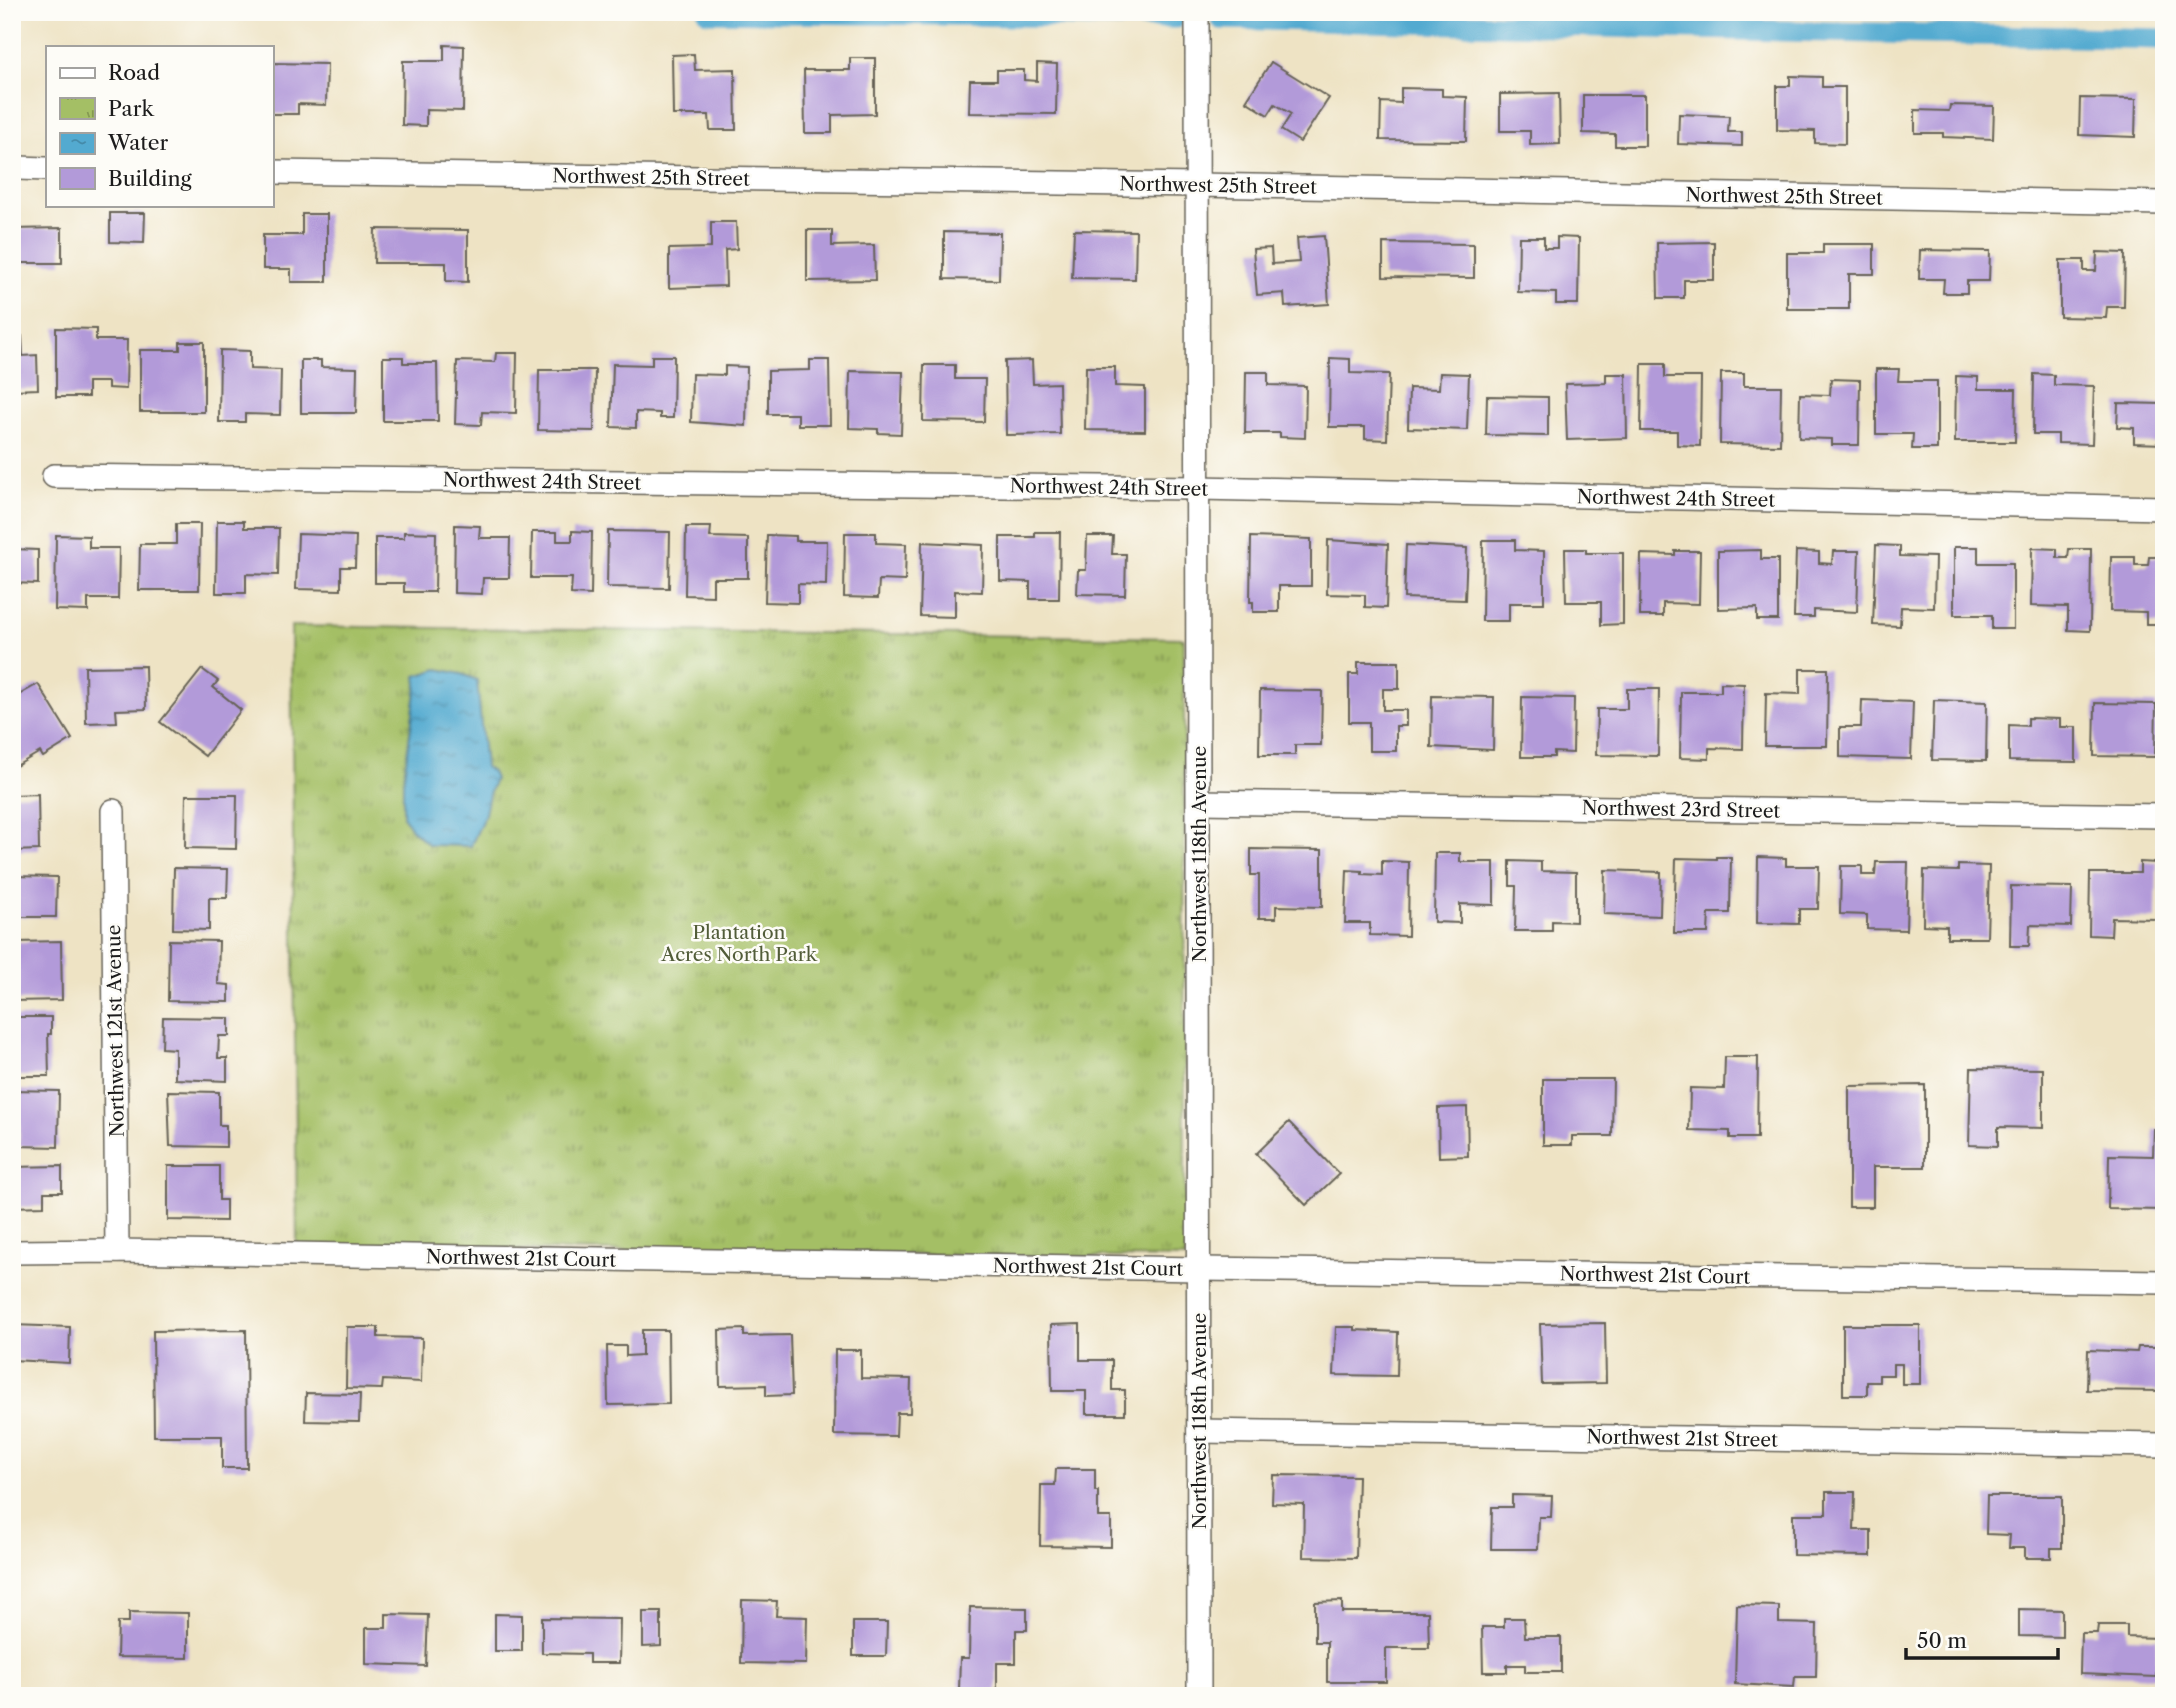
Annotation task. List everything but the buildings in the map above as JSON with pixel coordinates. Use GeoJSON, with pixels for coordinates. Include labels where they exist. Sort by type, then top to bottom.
{"type":"FeatureCollection","features":[{"type":"Feature","properties":{"kind":"street","name":"Northwest 118th Avenue"},"geometry":{"type":"LineString","coordinates":[[1197,12],[1199,1696]]}},
{"type":"Feature","properties":{"kind":"street"},"geometry":{"type":"LineString","coordinates":[[18,168],[46,169]]}},
{"type":"Feature","properties":{"kind":"street","name":"Northwest 25th Street"},"geometry":{"type":"LineString","coordinates":[[273,172],[1197,185],[2164,203]]}},
{"type":"Feature","properties":{"kind":"street","name":"Northwest 24th Street"},"geometry":{"type":"LineString","coordinates":[[54,476],[1198,488],[2164,508]]}},
{"type":"Feature","properties":{"kind":"street","name":"Northwest 23rd Street"},"geometry":{"type":"LineString","coordinates":[[1199,802],[2164,816]]}},
{"type":"Feature","properties":{"kind":"street","name":"Northwest 121st Avenue"},"geometry":{"type":"LineString","coordinates":[[113,810],[117,1251]]}},
{"type":"Feature","properties":{"kind":"street","name":"Northwest 21st Court"},"geometry":{"type":"LineString","coordinates":[[12,1252],[117,1251],[2164,1282]]}},
{"type":"Feature","properties":{"kind":"street","name":"Northwest 21st Street"},"geometry":{"type":"LineString","coordinates":[[1199,1431],[2164,1445]]}},
{"type":"Feature","properties":{"kind":"green space","name":"Plantation Acres North Park"},"geometry":{"type":"Polygon","coordinates":[[[291,626],[1184,638],[1185,1258],[297,1247],[291,626]]]}},
{"type":"Feature","properties":{"kind":"water"},"geometry":{"type":"Polygon","coordinates":[[[438,669],[477,680],[485,767],[492,772],[495,779],[485,814],[471,846],[429,845],[412,830],[403,816],[403,782],[416,676],[438,669]]]}},
{"type":"Feature","properties":{"kind":"waterway"},"geometry":{"type":"LineString","coordinates":[[708,12],[1175,18]]}},
{"type":"Feature","properties":{"kind":"waterway"},"geometry":{"type":"LineString","coordinates":[[1221,19],[2164,39]]}}]}
